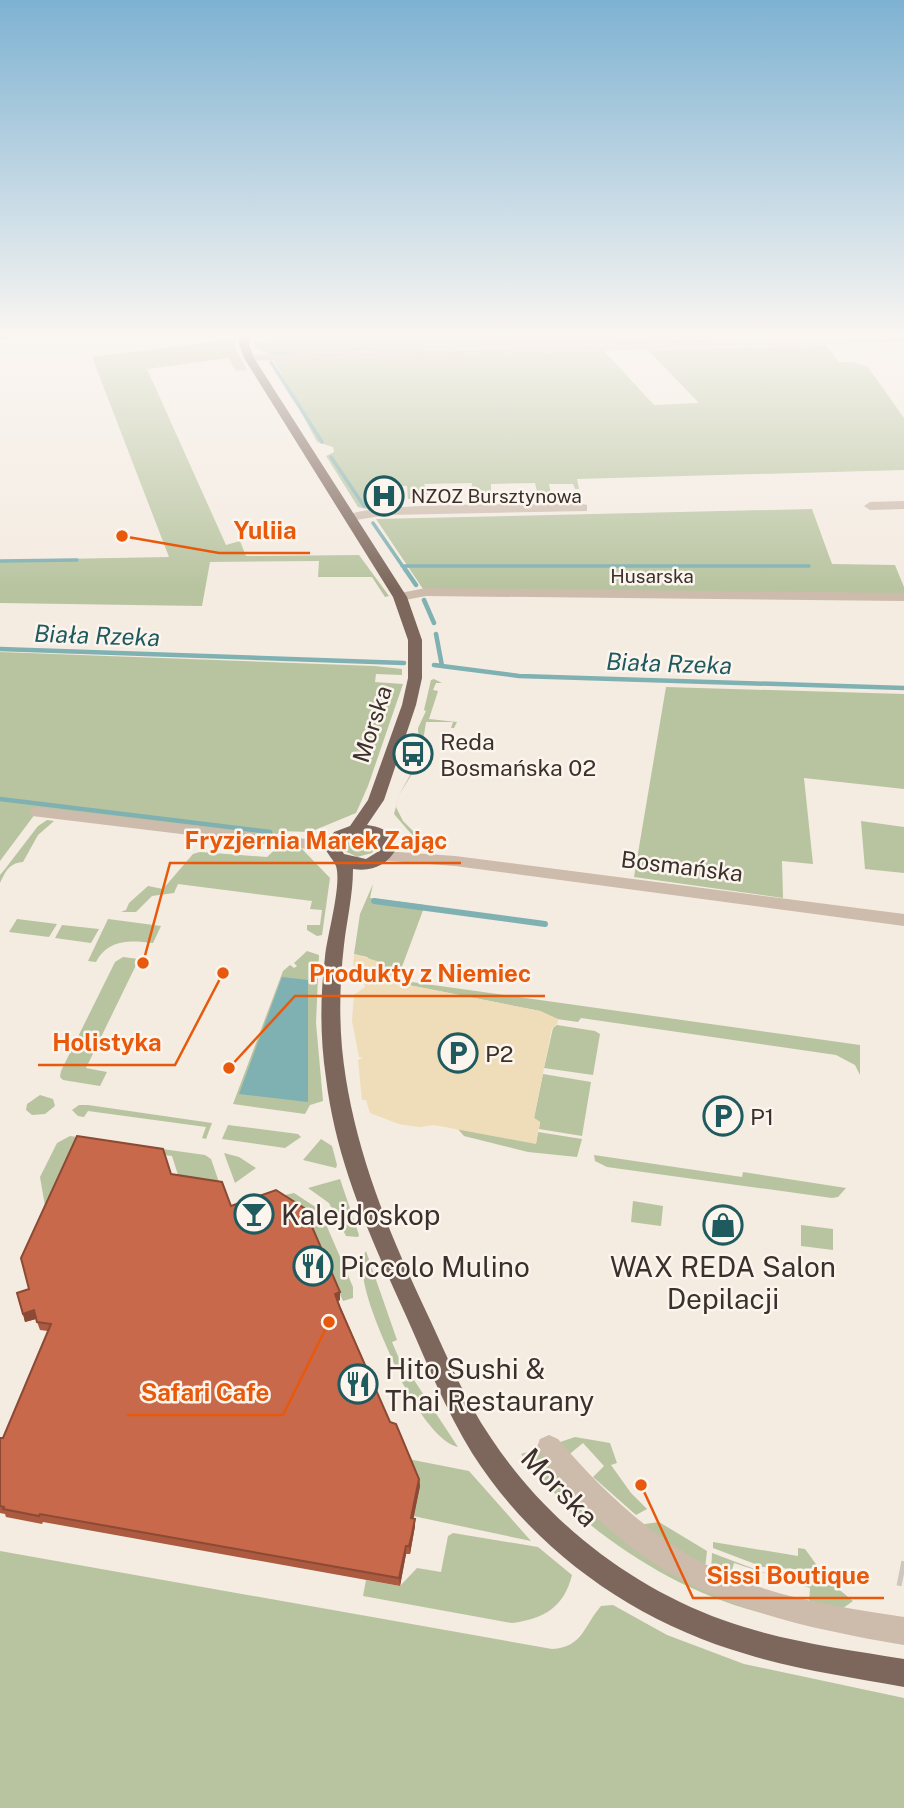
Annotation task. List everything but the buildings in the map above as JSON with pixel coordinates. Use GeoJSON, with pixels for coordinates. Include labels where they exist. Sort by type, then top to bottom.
{"type":"FeatureCollection","features":[{"type":"Feature","properties":{"kind":"main road","name":"Morska"},"geometry":{"type":"LineString","coordinates":[[287,418],[400,597],[413,631],[416,665],[409,705],[376,800],[355,830]]}},
{"type":"Feature","properties":{"kind":"main road","name":"Morska"},"geometry":{"type":"LineString","coordinates":[[376,800],[376,831]]}},
{"type":"Feature","properties":{"kind":"main road"},"geometry":{"type":"LineString","coordinates":[[355,830],[376,831],[386,850],[365,864],[344,862],[334,853],[335,842],[355,830]]}},
{"type":"Feature","properties":{"kind":"main road","name":"Morska"},"geometry":{"type":"LineString","coordinates":[[344,862],[344,898],[334,950],[332,1047],[339,1101],[355,1166],[379,1236],[435,1355],[467,1421],[508,1484],[572,1547],[608,1575],[663,1607],[724,1634],[787,1650],[904,1673]]}},
{"type":"Feature","properties":{"kind":"main road","name":"Morska"},"geometry":{"type":"LineString","coordinates":[[344,898],[365,864]]}},
{"type":"Feature","properties":{"kind":"street"},"geometry":{"type":"LineString","coordinates":[[870,506],[904,505]]}},
{"type":"Feature","properties":{"kind":"street"},"geometry":{"type":"LineString","coordinates":[[350,517],[387,511],[583,508]]}},
{"type":"Feature","properties":{"kind":"street","name":"Husarska"},"geometry":{"type":"LineString","coordinates":[[400,597],[426,592],[904,597]]}},
{"type":"Feature","properties":{"kind":"street"},"geometry":{"type":"LineString","coordinates":[[38,812],[335,842]]}},
{"type":"Feature","properties":{"kind":"street","name":"Bosmańska"},"geometry":{"type":"LineString","coordinates":[[386,850],[904,920]]}},
{"type":"Feature","properties":{"kind":"street"},"geometry":{"type":"LineString","coordinates":[[549,1447],[580,1486],[601,1506],[660,1553],[689,1570],[732,1591],[766,1603],[809,1614],[904,1630]]}},
{"type":"Feature","properties":{"kind":"green space"},"geometry":{"type":"Polygon","coordinates":[[[116,418],[169,418],[226,545],[240,541],[246,556],[359,555],[389,596],[385,597],[372,577],[318,577],[319,561],[210,562],[202,606],[0,603],[0,560],[169,557],[116,418]]]}},
{"type":"Feature","properties":{"kind":"green space"},"geometry":{"type":"Polygon","coordinates":[[[305,418],[904,418],[904,470],[577,479],[579,489],[575,489],[573,484],[549,484],[553,504],[533,501],[532,497],[538,496],[535,483],[491,484],[491,493],[472,497],[472,483],[424,484],[428,494],[425,494],[425,499],[447,499],[447,502],[423,503],[422,494],[408,499],[407,486],[376,485],[376,508],[371,510],[358,507],[326,456],[334,452],[333,447],[317,442],[305,418]]]}},
{"type":"Feature","properties":{"kind":"green space"},"geometry":{"type":"Polygon","coordinates":[[[812,509],[832,564],[895,565],[904,587],[904,595],[423,589],[376,519],[812,509]]]}},
{"type":"Feature","properties":{"kind":"green space"},"geometry":{"type":"Polygon","coordinates":[[[0,652],[374,666],[402,669],[402,675],[376,674],[375,682],[403,684],[356,813],[310,832],[280,831],[275,837],[38,810],[0,861],[0,652]]]}},
{"type":"Feature","properties":{"kind":"green space"},"geometry":{"type":"Polygon","coordinates":[[[434,679],[442,683],[436,683],[433,690],[438,691],[429,719],[457,722],[454,728],[451,728],[453,722],[426,722],[420,761],[399,795],[419,759],[418,728],[426,711],[424,710],[431,680],[434,679]]]}},
{"type":"Feature","properties":{"kind":"green space"},"geometry":{"type":"Polygon","coordinates":[[[666,687],[904,694],[904,789],[804,778],[813,864],[782,861],[783,898],[634,877],[666,687]]]}},
{"type":"Feature","properties":{"kind":"green space"},"geometry":{"type":"Polygon","coordinates":[[[399,795],[396,807],[403,821],[423,841],[441,848],[419,843],[394,814],[399,795]]]}},
{"type":"Feature","properties":{"kind":"green space"},"geometry":{"type":"Polygon","coordinates":[[[47,820],[54,821],[38,835],[23,862],[11,866],[0,883],[0,875],[38,826],[47,820]]]}},
{"type":"Feature","properties":{"kind":"green space"},"geometry":{"type":"Polygon","coordinates":[[[861,821],[904,827],[904,873],[865,869],[861,821]]]}},
{"type":"Feature","properties":{"kind":"green space"},"geometry":{"type":"Polygon","coordinates":[[[360,836],[370,838],[376,843],[372,853],[357,857],[345,851],[347,841],[360,836]]]}},
{"type":"Feature","properties":{"kind":"green space"},"geometry":{"type":"Polygon","coordinates":[[[280,845],[302,849],[330,878],[322,935],[317,936],[307,930],[307,925],[320,925],[322,910],[310,909],[312,901],[178,884],[174,893],[152,896],[136,912],[121,912],[148,886],[163,889],[193,854],[200,852],[267,857],[280,845]]]}},
{"type":"Feature","properties":{"kind":"green space"},"geometry":{"type":"Polygon","coordinates":[[[373,884],[370,898],[425,905],[397,980],[860,1045],[860,1075],[855,1065],[836,1055],[581,1018],[578,1022],[557,1019],[540,1011],[398,983],[367,957],[354,954],[360,914],[373,884]]]}},
{"type":"Feature","properties":{"kind":"green space"},"geometry":{"type":"Polygon","coordinates":[[[17,919],[57,924],[49,937],[9,932],[17,919]]]}},
{"type":"Feature","properties":{"kind":"green space"},"geometry":{"type":"Polygon","coordinates":[[[108,919],[161,926],[153,943],[120,943],[107,949],[96,962],[88,961],[108,919]]]}},
{"type":"Feature","properties":{"kind":"green space"},"geometry":{"type":"Polygon","coordinates":[[[62,925],[99,929],[91,943],[55,938],[62,925]]]}},
{"type":"Feature","properties":{"kind":"green space"},"geometry":{"type":"Polygon","coordinates":[[[307,951],[319,955],[316,1023],[323,1101],[310,1105],[305,1114],[233,1104],[283,971],[290,965],[294,968],[297,966],[294,963],[307,951]]]}},
{"type":"Feature","properties":{"kind":"green space"},"geometry":{"type":"Polygon","coordinates":[[[123,957],[139,959],[86,1068],[107,1072],[100,1086],[63,1080],[60,1077],[61,1071],[115,962],[123,957]]]}},
{"type":"Feature","properties":{"kind":"green space"},"geometry":{"type":"Polygon","coordinates":[[[557,1025],[600,1034],[593,1075],[544,1068],[553,1028],[557,1025]]]}},
{"type":"Feature","properties":{"kind":"green space"},"geometry":{"type":"Polygon","coordinates":[[[543,1074],[591,1082],[582,1136],[539,1129],[540,1122],[534,1118],[543,1074]]]}},
{"type":"Feature","properties":{"kind":"green space"},"geometry":{"type":"Polygon","coordinates":[[[40,1095],[53,1099],[55,1106],[45,1114],[32,1115],[26,1110],[27,1104],[40,1095]]]}},
{"type":"Feature","properties":{"kind":"green space"},"geometry":{"type":"Polygon","coordinates":[[[79,1105],[212,1123],[206,1139],[202,1138],[206,1127],[88,1111],[84,1117],[78,1116],[72,1110],[79,1105]]]}},
{"type":"Feature","properties":{"kind":"green space"},"geometry":{"type":"Polygon","coordinates":[[[228,1125],[298,1134],[301,1137],[285,1148],[222,1139],[228,1125]]]}},
{"type":"Feature","properties":{"kind":"green space"},"geometry":{"type":"Polygon","coordinates":[[[458,1129],[536,1143],[538,1132],[582,1139],[577,1157],[528,1152],[464,1136],[458,1129]]]}},
{"type":"Feature","properties":{"kind":"green space"},"geometry":{"type":"Polygon","coordinates":[[[70,1136],[205,1155],[211,1159],[221,1188],[179,1178],[172,1156],[80,1143],[36,1238],[31,1236],[45,1206],[40,1177],[57,1143],[70,1136]]]}},
{"type":"Feature","properties":{"kind":"green space"},"geometry":{"type":"Polygon","coordinates":[[[321,1139],[332,1146],[336,1168],[303,1160],[321,1139]]]}},
{"type":"Feature","properties":{"kind":"green space"},"geometry":{"type":"Polygon","coordinates":[[[224,1153],[239,1157],[256,1168],[235,1183],[224,1153]]]}},
{"type":"Feature","properties":{"kind":"green space"},"geometry":{"type":"Polygon","coordinates":[[[594,1155],[742,1177],[743,1172],[846,1188],[838,1197],[832,1198],[607,1167],[595,1161],[594,1155]]]}},
{"type":"Feature","properties":{"kind":"green space"},"geometry":{"type":"Polygon","coordinates":[[[340,1179],[358,1237],[346,1236],[329,1203],[308,1188],[340,1179]]]}},
{"type":"Feature","properties":{"kind":"green space"},"geometry":{"type":"Polygon","coordinates":[[[294,1193],[317,1208],[322,1215],[353,1287],[353,1298],[343,1301],[306,1217],[276,1197],[294,1193]]]}},
{"type":"Feature","properties":{"kind":"green space"},"geometry":{"type":"Polygon","coordinates":[[[633,1201],[663,1206],[661,1226],[631,1222],[633,1201]]]}},
{"type":"Feature","properties":{"kind":"green space"},"geometry":{"type":"Polygon","coordinates":[[[801,1225],[833,1229],[833,1250],[801,1246],[801,1225]]]}},
{"type":"Feature","properties":{"kind":"green space"},"geometry":{"type":"Polygon","coordinates":[[[366,1251],[397,1340],[392,1342],[404,1370],[398,1372],[367,1293],[363,1276],[366,1251]]]}},
{"type":"Feature","properties":{"kind":"green space"},"geometry":{"type":"Polygon","coordinates":[[[408,1379],[410,1382],[414,1380],[458,1447],[442,1438],[426,1420],[402,1382],[408,1379]]]}},
{"type":"Feature","properties":{"kind":"green space"},"geometry":{"type":"Polygon","coordinates":[[[575,1437],[610,1443],[617,1463],[611,1465],[631,1493],[647,1509],[636,1515],[593,1477],[604,1466],[583,1443],[566,1457],[557,1443],[575,1437]]]}},
{"type":"Feature","properties":{"kind":"green space"},"geometry":{"type":"Polygon","coordinates":[[[543,1447],[664,1562],[904,1644],[812,1625],[731,1604],[654,1569],[585,1520],[552,1491],[521,1454],[543,1447]]]}},
{"type":"Feature","properties":{"kind":"green space"},"geometry":{"type":"Polygon","coordinates":[[[408,1459],[469,1471],[531,1541],[413,1516],[408,1459]]]}},
{"type":"Feature","properties":{"kind":"green space"},"geometry":{"type":"Polygon","coordinates":[[[659,1522],[707,1551],[705,1569],[638,1525],[659,1522]]]}},
{"type":"Feature","properties":{"kind":"green space"},"geometry":{"type":"Polygon","coordinates":[[[453,1533],[538,1547],[572,1575],[564,1595],[551,1610],[534,1618],[512,1623],[363,1596],[366,1580],[400,1586],[417,1568],[441,1572],[448,1536],[453,1533]]]}},
{"type":"Feature","properties":{"kind":"green space"},"geometry":{"type":"Polygon","coordinates":[[[713,1542],[798,1556],[798,1548],[805,1549],[821,1571],[763,1567],[713,1548],[713,1542]]]}},
{"type":"Feature","properties":{"kind":"green space"},"geometry":{"type":"Polygon","coordinates":[[[0,1551],[552,1649],[576,1640],[601,1606],[613,1605],[667,1635],[744,1664],[904,1698],[904,1808],[0,1808],[0,1551]]]}},
{"type":"Feature","properties":{"kind":"green space"},"geometry":{"type":"Polygon","coordinates":[[[712,1553],[771,1575],[825,1578],[853,1601],[839,1611],[809,1605],[810,1588],[734,1563],[729,1580],[711,1573],[712,1553]]]}},
{"type":"Feature","properties":{"kind":"sand","name":"P2"},"geometry":{"type":"Polygon","coordinates":[[[354,954],[377,961],[399,983],[540,1011],[558,1019],[557,1025],[552,1028],[534,1118],[540,1122],[536,1144],[434,1125],[419,1127],[399,1124],[370,1113],[366,1100],[362,1100],[358,1060],[363,1058],[359,1057],[352,1021],[354,995],[365,987],[362,973],[353,969],[354,954]]]}},
{"type":"Feature","properties":{"kind":"water"},"geometry":{"type":"Polygon","coordinates":[[[282,977],[308,980],[308,1102],[239,1094],[282,977]]]}},
{"type":"Feature","properties":{"kind":"waterway"},"geometry":{"type":"LineString","coordinates":[[307,418],[322,442]]}},
{"type":"Feature","properties":{"kind":"waterway"},"geometry":{"type":"LineString","coordinates":[[331,457],[364,506]]}},
{"type":"Feature","properties":{"kind":"waterway"},"geometry":{"type":"LineString","coordinates":[[373,523],[403,566]]}},
{"type":"Feature","properties":{"kind":"waterway"},"geometry":{"type":"LineString","coordinates":[[0,561],[77,560]]}},
{"type":"Feature","properties":{"kind":"waterway"},"geometry":{"type":"LineString","coordinates":[[403,566],[809,566]]}},
{"type":"Feature","properties":{"kind":"waterway"},"geometry":{"type":"LineString","coordinates":[[403,566],[406,571]]}},
{"type":"Feature","properties":{"kind":"waterway"},"geometry":{"type":"LineString","coordinates":[[405,569],[416,585]]}},
{"type":"Feature","properties":{"kind":"waterway"},"geometry":{"type":"LineString","coordinates":[[424,600],[434,623]]}},
{"type":"Feature","properties":{"kind":"waterway"},"geometry":{"type":"LineString","coordinates":[[436,634],[442,666]]}},
{"type":"Feature","properties":{"kind":"waterway","name":"Biała Rzeka"},"geometry":{"type":"LineString","coordinates":[[0,649],[404,663]]}},
{"type":"Feature","properties":{"kind":"waterway","name":"Biała Rzeka"},"geometry":{"type":"LineString","coordinates":[[434,665],[519,676],[904,688]]}},
{"type":"Feature","properties":{"kind":"waterway"},"geometry":{"type":"LineString","coordinates":[[0,799],[270,832]]}},
{"type":"Feature","properties":{"kind":"waterway"},"geometry":{"type":"LineString","coordinates":[[374,901],[545,924]]}},
{"type":"Feature","properties":{"kind":"tunnel"},"geometry":{"type":"LineString","coordinates":[[899,1573],[904,1574]]}},
{"type":"Feature","properties":{"kind":"place","name":"NZOZ Bursztynowa"},"geometry":{"type":"Point","coordinates":[384,496]}},
{"type":"Feature","properties":{"kind":"place","name":"Yuliia"},"geometry":{"type":"Point","coordinates":[122,536]}},
{"type":"Feature","properties":{"kind":"place","name":"Reda Bosmańska 02"},"geometry":{"type":"Point","coordinates":[413,754]}},
{"type":"Feature","properties":{"kind":"place","name":"Fryzjernia Marek Zając"},"geometry":{"type":"Point","coordinates":[143,963]}},
{"type":"Feature","properties":{"kind":"place","name":"Holistyka"},"geometry":{"type":"Point","coordinates":[223,973]}},
{"type":"Feature","properties":{"kind":"place","name":"P2"},"geometry":{"type":"Point","coordinates":[458,1053]}},
{"type":"Feature","properties":{"kind":"place","name":"Produkty z Niemiec"},"geometry":{"type":"Point","coordinates":[229,1068]}},
{"type":"Feature","properties":{"kind":"place","name":"P1"},"geometry":{"type":"Point","coordinates":[723,1116]}},
{"type":"Feature","properties":{"kind":"place","name":"Kalejdoskop"},"geometry":{"type":"Point","coordinates":[254,1214]}},
{"type":"Feature","properties":{"kind":"place","name":"WAX REDA Salon Depilacji"},"geometry":{"type":"Point","coordinates":[723,1225]}},
{"type":"Feature","properties":{"kind":"place","name":"Piccolo Mulino"},"geometry":{"type":"Point","coordinates":[313,1266]}},
{"type":"Feature","properties":{"kind":"place","name":"Safari Cafe"},"geometry":{"type":"Point","coordinates":[329,1322]}},
{"type":"Feature","properties":{"kind":"place","name":"Hito Sushi & Thai Restaurany"},"geometry":{"type":"Point","coordinates":[358,1384]}},
{"type":"Feature","properties":{"kind":"place","name":"Sissi Boutique"},"geometry":{"type":"Point","coordinates":[641,1485]}}]}
